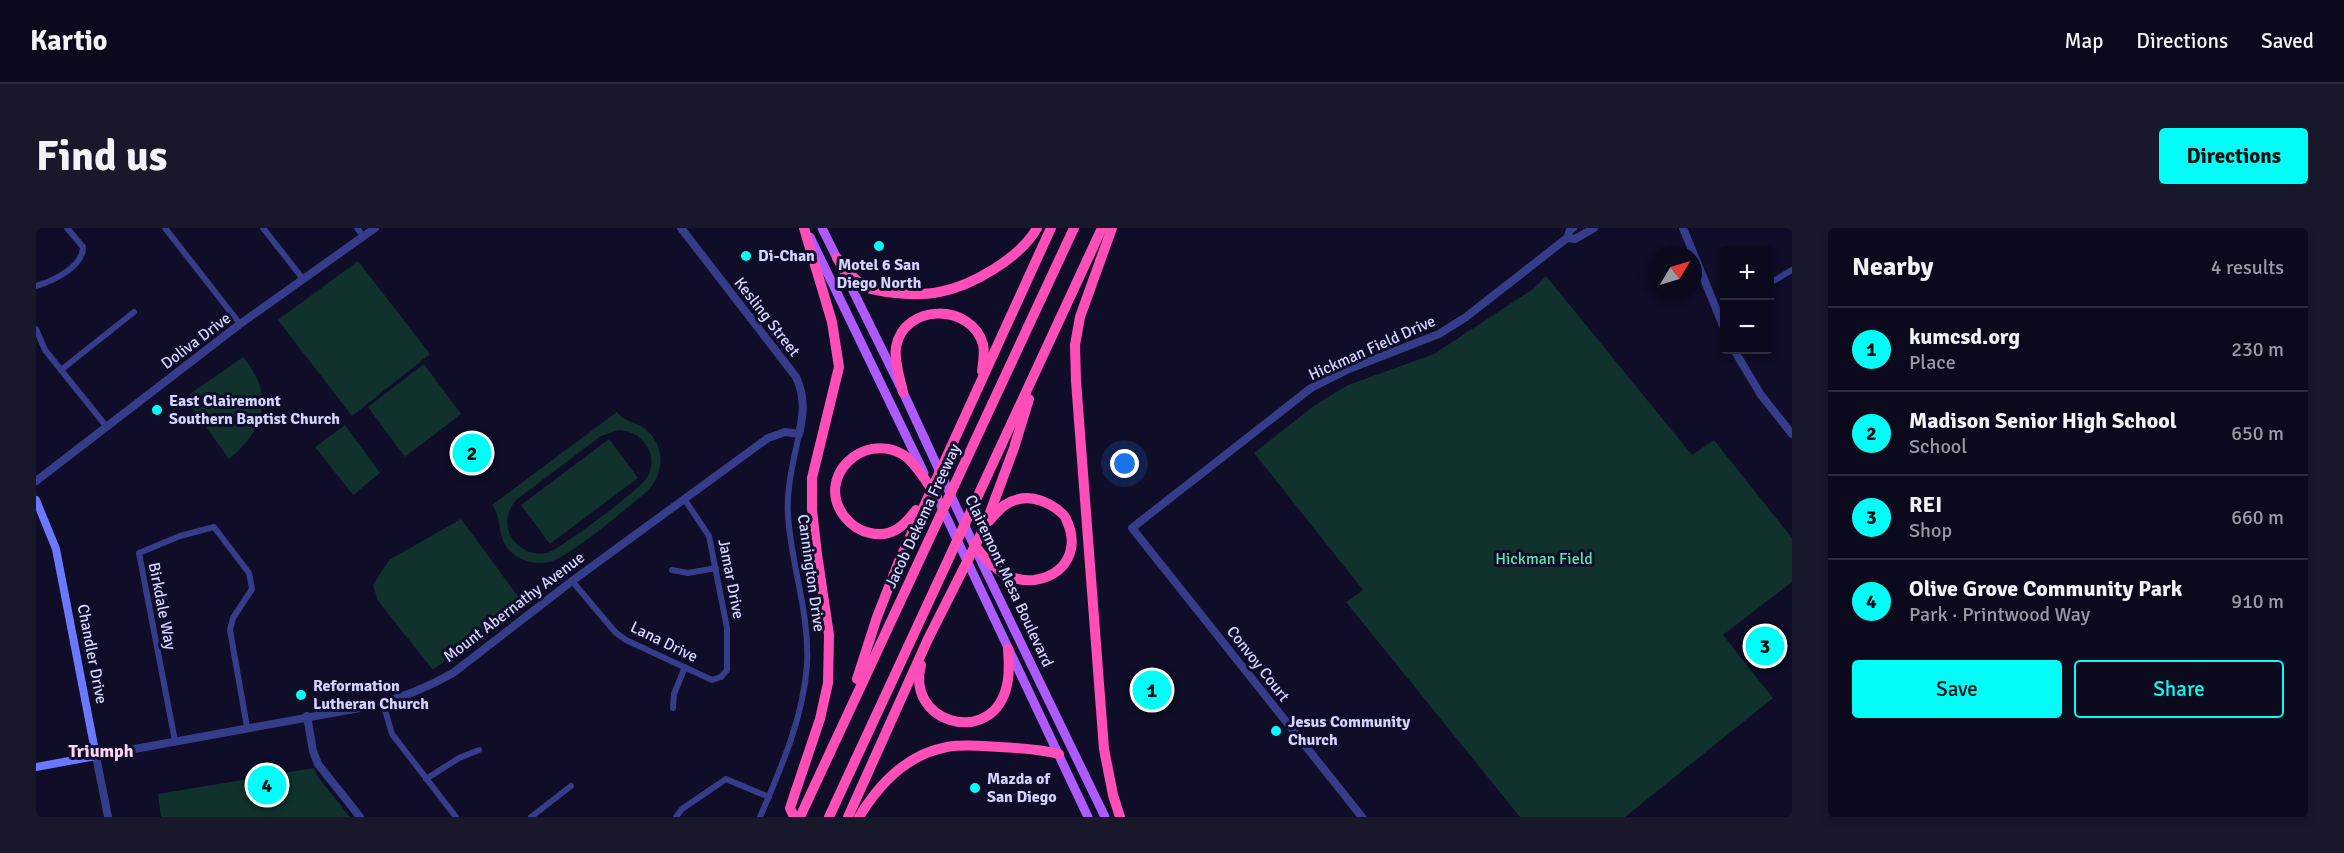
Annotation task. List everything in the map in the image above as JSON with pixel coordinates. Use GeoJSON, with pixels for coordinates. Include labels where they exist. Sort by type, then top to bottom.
{"type":"FeatureCollection","features":[{"type":"Feature","properties":{"kind":"highway"},"geometry":{"type":"LineString","coordinates":[[794,817],[790,808],[820,719],[828,683],[829,635],[816,543],[812,478],[839,367],[832,322],[805,228]]}},
{"type":"Feature","properties":{"kind":"highway"},"geometry":{"type":"LineString","coordinates":[[837,258],[856,280],[871,289],[908,293],[939,292],[965,284],[990,272],[1015,254],[1037,228]]}},
{"type":"Feature","properties":{"kind":"highway"},"geometry":{"type":"LineString","coordinates":[[843,725],[877,617],[1052,228]]}},
{"type":"Feature","properties":{"kind":"highway","name":"Jacob Dekema Freeway"},"geometry":{"type":"LineString","coordinates":[[800,817],[1074,228]]}},
{"type":"Feature","properties":{"kind":"highway"},"geometry":{"type":"LineString","coordinates":[[830,817],[1102,228]]}},
{"type":"Feature","properties":{"kind":"highway"},"geometry":{"type":"LineString","coordinates":[[1112,228],[1080,317],[1075,345],[1104,749],[1120,817]]}},
{"type":"Feature","properties":{"kind":"highway"},"geometry":{"type":"LineString","coordinates":[[903,392],[895,359],[901,335],[907,326],[923,314],[944,313],[972,325],[984,346],[982,371],[971,405]]}},
{"type":"Feature","properties":{"kind":"highway"},"geometry":{"type":"LineString","coordinates":[[848,817],[928,639],[985,526],[1014,448],[1041,360]]}},
{"type":"Feature","properties":{"kind":"highway"},"geometry":{"type":"LineString","coordinates":[[883,448],[903,454],[920,470],[933,495],[905,525],[891,533],[873,534],[861,531],[850,524],[835,500],[834,488],[837,475],[845,464],[869,450],[883,448]]}},
{"type":"Feature","properties":{"kind":"highway"},"geometry":{"type":"LineString","coordinates":[[974,544],[985,563],[1011,578],[1027,581],[1046,578],[1065,566],[1073,542],[1066,516],[1043,500],[1024,498],[1006,504],[985,526]]}},
{"type":"Feature","properties":{"kind":"highway"},"geometry":{"type":"LineString","coordinates":[[928,639],[919,674],[925,702],[939,716],[959,722],[982,718],[1001,702],[1008,684],[1008,649]]}},
{"type":"Feature","properties":{"kind":"highway"},"geometry":{"type":"LineString","coordinates":[[859,817],[872,796],[893,774],[926,754],[948,747],[1044,750],[1059,754]]}},
{"type":"Feature","properties":{"kind":"main road"},"geometry":{"type":"LineString","coordinates":[[805,228],[920,470]]}},
{"type":"Feature","properties":{"kind":"main road","name":"Clairemont Mesa Boulevard"},"geometry":{"type":"LineString","coordinates":[[822,228],[903,392],[974,544]]}},
{"type":"Feature","properties":{"kind":"main road","name":"Clairemont Mesa Boulevard"},"geometry":{"type":"LineString","coordinates":[[933,495],[975,578],[1088,817]]}},
{"type":"Feature","properties":{"kind":"main road","name":"Chandler Drive"},"geometry":{"type":"LineString","coordinates":[[36,500],[56,549],[96,756]]}},
{"type":"Feature","properties":{"kind":"main road","name":"Clairemont Mesa Boulevard"},"geometry":{"type":"LineString","coordinates":[[985,563],[1105,817]]}},
{"type":"Feature","properties":{"kind":"main road","name":"Mount Abernathy Avenue"},"geometry":{"type":"LineString","coordinates":[[36,768],[96,756]]}},
{"type":"Feature","properties":{"kind":"street"},"geometry":{"type":"LineString","coordinates":[[165,228],[240,324]]}},
{"type":"Feature","properties":{"kind":"street"},"geometry":{"type":"LineString","coordinates":[[263,228],[303,279]]}},
{"type":"Feature","properties":{"kind":"street"},"geometry":{"type":"LineString","coordinates":[[357,228],[364,237]]}},
{"type":"Feature","properties":{"kind":"street","name":"Doliva Drive"},"geometry":{"type":"LineString","coordinates":[[36,481],[240,324],[375,228]]}},
{"type":"Feature","properties":{"kind":"street","name":"Kesling Street"},"geometry":{"type":"LineString","coordinates":[[681,228],[796,377],[803,402],[799,434]]}},
{"type":"Feature","properties":{"kind":"street","name":"Hickman Field Drive"},"geometry":{"type":"LineString","coordinates":[[1132,528],[1311,388],[1349,369],[1439,334],[1466,317],[1567,238],[1573,228]]}},
{"type":"Feature","properties":{"kind":"street","name":"Hickman Field Drive"},"geometry":{"type":"LineString","coordinates":[[1567,238],[1575,239],[1594,228]]}},
{"type":"Feature","properties":{"kind":"street"},"geometry":{"type":"LineString","coordinates":[[1683,228],[1720,306]]}},
{"type":"Feature","properties":{"kind":"street"},"geometry":{"type":"LineString","coordinates":[[36,286],[52,281],[80,260],[83,247],[68,230]]}},
{"type":"Feature","properties":{"kind":"street"},"geometry":{"type":"LineString","coordinates":[[1774,281],[1792,270]]}},
{"type":"Feature","properties":{"kind":"street"},"geometry":{"type":"LineString","coordinates":[[61,370],[134,312]]}},
{"type":"Feature","properties":{"kind":"street"},"geometry":{"type":"LineString","coordinates":[[36,329],[45,350],[106,426]]}},
{"type":"Feature","properties":{"kind":"street"},"geometry":{"type":"LineString","coordinates":[[1736,354],[1761,395],[1792,434]]}},
{"type":"Feature","properties":{"kind":"street","name":"Mount Abernathy Avenue"},"geometry":{"type":"LineString","coordinates":[[96,756],[383,703],[405,696],[453,673],[572,581],[768,438],[785,432],[799,434]]}},
{"type":"Feature","properties":{"kind":"street","name":"Cannington Drive"},"geometry":{"type":"LineString","coordinates":[[760,817],[790,745],[803,697],[807,663],[806,620],[788,515],[791,473],[799,434]]}},
{"type":"Feature","properties":{"kind":"street","name":"Jamar Drive"},"geometry":{"type":"LineString","coordinates":[[685,500],[710,536],[727,628],[727,670]]}},
{"type":"Feature","properties":{"kind":"street","name":"Birkdale Way"},"geometry":{"type":"LineString","coordinates":[[175,741],[139,554],[180,536],[214,527],[249,573],[252,589],[233,618],[230,630],[247,728]]}},
{"type":"Feature","properties":{"kind":"street","name":"Convoy Court"},"geometry":{"type":"LineString","coordinates":[[1132,528],[1362,817]]}},
{"type":"Feature","properties":{"kind":"street"},"geometry":{"type":"LineString","coordinates":[[672,570],[688,573],[716,568]]}},
{"type":"Feature","properties":{"kind":"street","name":"Lana Drive"},"geometry":{"type":"LineString","coordinates":[[572,581],[616,633],[626,640],[712,680],[721,677],[727,670]]}},
{"type":"Feature","properties":{"kind":"street"},"geometry":{"type":"LineString","coordinates":[[673,708],[674,694],[685,667]]}},
{"type":"Feature","properties":{"kind":"street"},"geometry":{"type":"LineString","coordinates":[[383,703],[392,734],[456,817]]}},
{"type":"Feature","properties":{"kind":"street"},"geometry":{"type":"LineString","coordinates":[[307,716],[313,751],[318,764],[360,817]]}},
{"type":"Feature","properties":{"kind":"street"},"geometry":{"type":"LineString","coordinates":[[426,779],[459,758],[479,750]]}},
{"type":"Feature","properties":{"kind":"street","name":"Chandler Drive"},"geometry":{"type":"LineString","coordinates":[[96,756],[108,817]]}},
{"type":"Feature","properties":{"kind":"street"},"geometry":{"type":"LineString","coordinates":[[676,817],[682,809],[726,779],[768,797]]}},
{"type":"Feature","properties":{"kind":"street"},"geometry":{"type":"LineString","coordinates":[[531,817],[571,786]]}},
{"type":"Feature","properties":{"kind":"green space"},"geometry":{"type":"Polygon","coordinates":[[[358,261],[430,354],[352,416],[278,320],[358,261]]]}},
{"type":"Feature","properties":{"kind":"green space","name":"Hickman Field"},"geometry":{"type":"Polygon","coordinates":[[[1546,276],[1692,455],[1714,440],[1792,538],[1792,582],[1723,635],[1773,698],[1625,817],[1520,817],[1346,602],[1363,590],[1254,453],[1315,405],[1348,385],[1434,354],[1533,289],[1546,276]]]}},
{"type":"Feature","properties":{"kind":"green space"},"geometry":{"type":"Polygon","coordinates":[[[243,357],[259,385],[262,411],[251,436],[229,459],[188,402],[190,394],[243,357]]]}},
{"type":"Feature","properties":{"kind":"green space"},"geometry":{"type":"Polygon","coordinates":[[[424,364],[461,414],[405,457],[368,407],[424,364]]]}},
{"type":"Feature","properties":{"kind":"green space"},"geometry":{"type":"Polygon","coordinates":[[[617,412],[623,418],[644,428],[657,443],[660,452],[659,470],[651,487],[583,543],[549,562],[528,561],[510,551],[503,540],[492,505],[617,412]],[[619,430],[601,436],[516,500],[510,509],[507,523],[510,533],[519,546],[532,553],[542,554],[555,549],[615,507],[646,479],[650,471],[650,454],[642,440],[628,431],[619,430]]]}},
{"type":"Feature","properties":{"kind":"green space"},"geometry":{"type":"Polygon","coordinates":[[[345,425],[380,473],[353,495],[315,447],[345,425]]]}},
{"type":"Feature","properties":{"kind":"green space"},"geometry":{"type":"Polygon","coordinates":[[[609,439],[638,478],[550,544],[521,505],[609,439]]]}},
{"type":"Feature","properties":{"kind":"green space"},"geometry":{"type":"Polygon","coordinates":[[[461,519],[523,603],[433,670],[378,601],[373,585],[389,560],[461,519]]]}},
{"type":"Feature","properties":{"kind":"green space"},"geometry":{"type":"Polygon","coordinates":[[[314,768],[318,777],[350,817],[161,817],[158,794],[314,768]]]}},
{"type":"Feature","properties":{"kind":"place","name":"Motel 6 San Diego North"},"geometry":{"type":"Point","coordinates":[879,246]}},
{"type":"Feature","properties":{"kind":"place","name":"Di-Chan"},"geometry":{"type":"Point","coordinates":[746,256]}},
{"type":"Feature","properties":{"kind":"place","name":"East Clairemont Southern Baptist Church"},"geometry":{"type":"Point","coordinates":[157,410]}},
{"type":"Feature","properties":{"kind":"place","name":"Madison Senior High School"},"geometry":{"type":"Point","coordinates":[472,453]}},
{"type":"Feature","properties":{"kind":"place","name":"REI"},"geometry":{"type":"Point","coordinates":[1765,646]}},
{"type":"Feature","properties":{"kind":"place","name":"kumcsd.org"},"geometry":{"type":"Point","coordinates":[1152,690]}},
{"type":"Feature","properties":{"kind":"place","name":"Reformation Lutheran Church"},"geometry":{"type":"Point","coordinates":[301,695]}},
{"type":"Feature","properties":{"kind":"place","name":"Jesus Community Church"},"geometry":{"type":"Point","coordinates":[1276,731]}},
{"type":"Feature","properties":{"kind":"place","name":"Olive Grove Community Park"},"geometry":{"type":"Point","coordinates":[267,785]}},
{"type":"Feature","properties":{"kind":"place","name":"Mazda of San Diego"},"geometry":{"type":"Point","coordinates":[975,788]}},
{"type":"Feature","properties":{"kind":"district","name":"Triumph"},"geometry":{"type":"Point","coordinates":[101,751]}}]}
